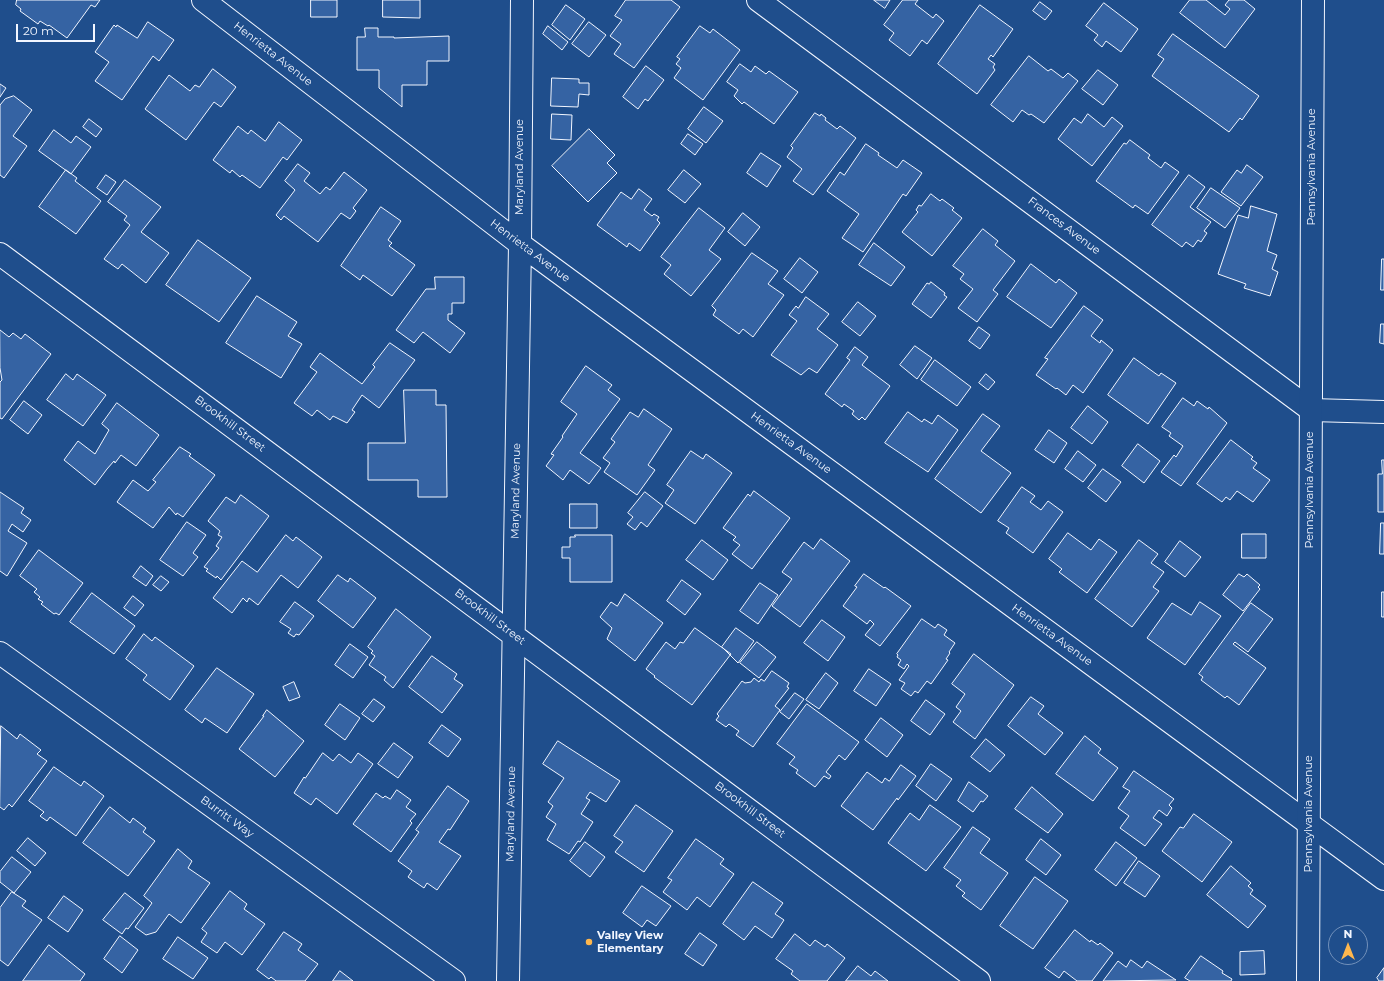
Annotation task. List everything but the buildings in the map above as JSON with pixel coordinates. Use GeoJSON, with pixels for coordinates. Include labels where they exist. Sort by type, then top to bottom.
{"type":"FeatureCollection","features":[{"type":"Feature","properties":{"kind":"street","name":"Henrietta Avenue"},"geometry":{"type":"LineString","coordinates":[[203,0],[520,244],[1384,879]]}},
{"type":"Feature","properties":{"kind":"street","name":"Maryland Avenue"},"geometry":{"type":"LineString","coordinates":[[508,981],[520,244],[522,0]]}},
{"type":"Feature","properties":{"kind":"street","name":"Frances Avenue"},"geometry":{"type":"LineString","coordinates":[[758,0],[1311,410]]}},
{"type":"Feature","properties":{"kind":"street","name":"Pennsylvania Avenue"},"geometry":{"type":"LineString","coordinates":[[1308,981],[1313,0]]}},
{"type":"Feature","properties":{"kind":"street","name":"Brookhill Street"},"geometry":{"type":"LineString","coordinates":[[0,254],[979,981]]}},
{"type":"Feature","properties":{"kind":"street"},"geometry":{"type":"LineString","coordinates":[[1311,410],[1384,412]]}},
{"type":"Feature","properties":{"kind":"street","name":"Burritt Way"},"geometry":{"type":"LineString","coordinates":[[0,653],[454,981]]}},
{"type":"Feature","properties":{"kind":"place","name":"Valley View Elementary"},"geometry":{"type":"Point","coordinates":[589,942]}}]}
